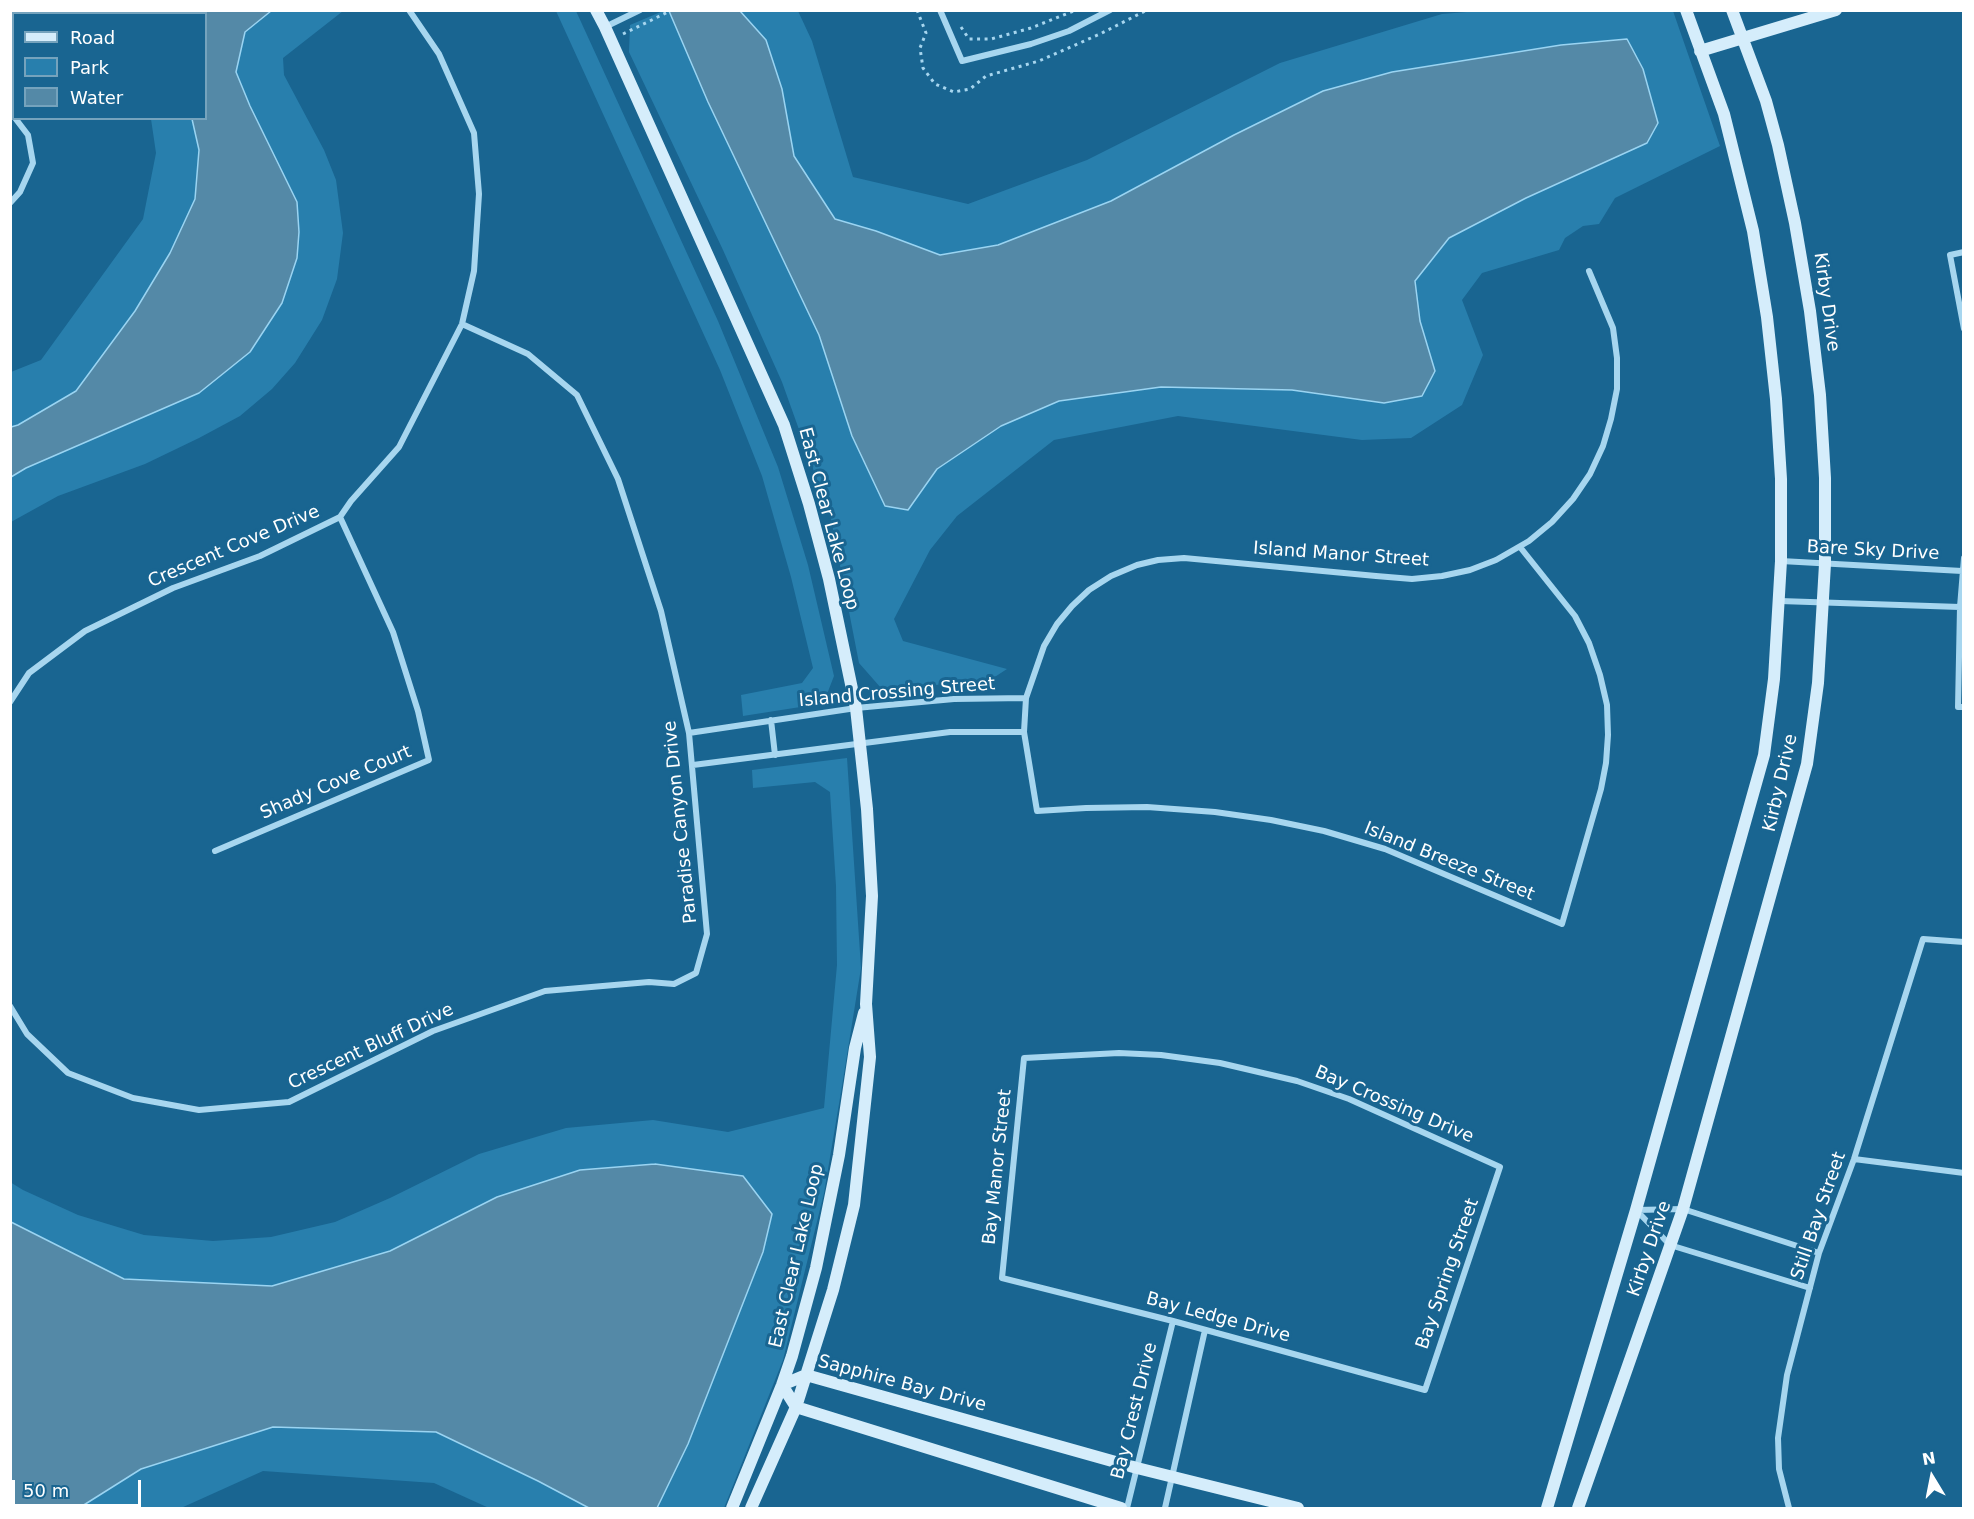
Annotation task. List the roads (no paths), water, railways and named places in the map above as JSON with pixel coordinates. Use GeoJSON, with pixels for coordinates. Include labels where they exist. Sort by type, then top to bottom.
{"type":"FeatureCollection","features":[{"type":"Feature","properties":{"kind":"street","name":"Crescent Cove Drive"},"geometry":{"type":"LineString","coordinates":[[10,702],[29,673],[85,631],[173,588],[260,556],[340,517],[351,501],[399,447],[462,324],[474,271],[479,194],[474,132],[439,54],[409,10]]}},
{"type":"Feature","properties":{"kind":"street","name":"East Clear Lake Loop"},"geometry":{"type":"LineString","coordinates":[[596,10],[784,425],[829,579],[856,708],[867,809],[872,896],[866,1004],[870,1057],[854,1205],[833,1290],[796,1407],[751,1509]]}},
{"type":"Feature","properties":{"kind":"street"},"geometry":{"type":"LineString","coordinates":[[605,27],[640,10]]}},
{"type":"Feature","properties":{"kind":"street"},"geometry":{"type":"LineString","coordinates":[[940,10],[962,61],[1031,44],[1068,31],[1110,10]]}},
{"type":"Feature","properties":{"kind":"street","name":"Kirby Drive"},"geometry":{"type":"LineString","coordinates":[[1578,1509],[1683,1209],[1808,764],[1818,683],[1825,564],[1823,454],[1820,395],[1810,311],[1795,223],[1778,145],[1766,101],[1732,10]]}},
{"type":"Feature","properties":{"kind":"street"},"geometry":{"type":"LineString","coordinates":[[1700,51],[1836,10]]}},
{"type":"Feature","properties":{"kind":"street","name":"Kirby Drive"},"geometry":{"type":"LineString","coordinates":[[1547,1509],[1636,1210],[1764,755],[1774,679],[1780,601],[1781,479],[1776,399],[1767,317],[1753,231],[1735,155],[1724,114],[1686,11]]}},
{"type":"Feature","properties":{"kind":"street"},"geometry":{"type":"LineString","coordinates":[[10,203],[20,192],[33,163],[28,135],[16,120]]}},
{"type":"Feature","properties":{"kind":"street"},"geometry":{"type":"LineString","coordinates":[[1964,252],[1950,255],[1964,329]]}},
{"type":"Feature","properties":{"kind":"street","name":"Island Manor Street"},"geometry":{"type":"LineString","coordinates":[[1037,811],[1024,732],[1026,698],[1044,646],[1057,624],[1089,590],[1111,576],[1137,565],[1158,560],[1184,558],[1412,579],[1442,576],[1470,570],[1496,560],[1520,547],[1552,522],[1573,499],[1603,446],[1617,389],[1617,358],[1613,328],[1590,271]]}},
{"type":"Feature","properties":{"kind":"street","name":"Paradise Canyon Drive"},"geometry":{"type":"LineString","coordinates":[[462,324],[528,354],[577,395],[618,479],[661,611],[689,733],[707,934]]}},
{"type":"Feature","properties":{"kind":"street","name":"Shady Cove Court"},"geometry":{"type":"LineString","coordinates":[[215,851],[429,760],[418,711],[393,632],[340,517]]}},
{"type":"Feature","properties":{"kind":"street","name":"Island Breeze Street"},"geometry":{"type":"LineString","coordinates":[[1037,811],[1158,808],[1215,812],[1324,831],[1385,849],[1562,924],[1603,780],[1608,735],[1606,705],[1600,675],[1589,643],[1575,616],[1520,547]]}},
{"type":"Feature","properties":{"kind":"street"},"geometry":{"type":"LineString","coordinates":[[1961,707],[1960,607],[1964,558]]}},
{"type":"Feature","properties":{"kind":"street","name":"Bare Sky Drive"},"geometry":{"type":"LineString","coordinates":[[1781,561],[1962,571]]}},
{"type":"Feature","properties":{"kind":"street"},"geometry":{"type":"LineString","coordinates":[[1780,601],[1960,607]]}},
{"type":"Feature","properties":{"kind":"street","name":"Island Crossing Street"},"geometry":{"type":"LineString","coordinates":[[689,733],[856,708],[954,699],[1026,698]]}},
{"type":"Feature","properties":{"kind":"street"},"geometry":{"type":"LineString","coordinates":[[771,720],[775,755]]}},
{"type":"Feature","properties":{"kind":"street"},"geometry":{"type":"LineString","coordinates":[[693,765],[950,732],[1024,732]]}},
{"type":"Feature","properties":{"kind":"street","name":"Crescent Bluff Drive"},"geometry":{"type":"LineString","coordinates":[[10,1006],[27,1034],[68,1073],[133,1098],[199,1110],[289,1102],[433,1031],[544,991],[650,982],[674,984],[696,973],[707,934]]}},
{"type":"Feature","properties":{"kind":"street","name":"Still Bay Street"},"geometry":{"type":"LineString","coordinates":[[1789,1509],[1779,1469],[1778,1438],[1787,1375],[1819,1253],[1854,1160],[1923,939],[1964,942]]}},
{"type":"Feature","properties":{"kind":"street","name":"East Clear Lake Loop"},"geometry":{"type":"LineString","coordinates":[[732,1509],[782,1385],[816,1268],[839,1155],[855,1048],[866,1004]]}},
{"type":"Feature","properties":{"kind":"street","name":"Bay Crossing Drive"},"geometry":{"type":"LineString","coordinates":[[1024,1058],[1119,1053],[1161,1055],[1220,1063],[1273,1074],[1349,1099],[1500,1167]]}},
{"type":"Feature","properties":{"kind":"street","name":"Bay Manor Street"},"geometry":{"type":"LineString","coordinates":[[1002,1278],[1024,1058]]}},
{"type":"Feature","properties":{"kind":"street"},"geometry":{"type":"LineString","coordinates":[[1854,1160],[1964,1173]]}},
{"type":"Feature","properties":{"kind":"street","name":"Bay Spring Street"},"geometry":{"type":"LineString","coordinates":[[1425,1390],[1500,1167]]}},
{"type":"Feature","properties":{"kind":"street"},"geometry":{"type":"LineString","coordinates":[[1636,1210],[1683,1209],[1819,1253]]}},
{"type":"Feature","properties":{"kind":"street"},"geometry":{"type":"LineString","coordinates":[[1636,1210],[1670,1245],[1810,1288]]}},
{"type":"Feature","properties":{"kind":"street","name":"Bay Ledge Drive"},"geometry":{"type":"LineString","coordinates":[[1002,1278],[1425,1390]]}},
{"type":"Feature","properties":{"kind":"street","name":"Bay Crest Drive"},"geometry":{"type":"LineString","coordinates":[[1127,1509],[1173,1322]]}},
{"type":"Feature","properties":{"kind":"street"},"geometry":{"type":"LineString","coordinates":[[1165,1509],[1205,1330]]}},
{"type":"Feature","properties":{"kind":"street","name":"Sapphire Bay Drive"},"geometry":{"type":"LineString","coordinates":[[782,1385],[806,1375],[1137,1468],[1298,1509]]}},
{"type":"Feature","properties":{"kind":"street"},"geometry":{"type":"LineString","coordinates":[[782,1385],[796,1407],[1121,1509]]}},
{"type":"Feature","properties":{"kind":"water"},"geometry":{"type":"Polygon","coordinates":[[[271,11],[245,32],[236,72],[297,202],[299,232],[297,258],[282,303],[250,352],[199,393],[26,468],[11,477],[11,427],[76,391],[135,311],[170,253],[195,199],[199,150],[192,120],[207,120],[207,12],[147,12],[271,11]]]}},
{"type":"Feature","properties":{"kind":"water"},"geometry":{"type":"Polygon","coordinates":[[[669,11],[740,11],[766,40],[782,89],[794,156],[835,219],[876,231],[940,255],[998,245],[1111,201],[1234,135],[1323,91],[1392,72],[1561,45],[1627,39],[1643,69],[1658,123],[1647,143],[1526,198],[1449,238],[1415,281],[1420,321],[1435,371],[1422,396],[1384,403],[1292,390],[1161,387],[1059,401],[1001,426],[937,469],[908,510],[885,506],[852,436],[819,335],[708,102],[669,11]]]}},
{"type":"Feature","properties":{"kind":"water"},"geometry":{"type":"Polygon","coordinates":[[[655,1164],[743,1176],[772,1214],[763,1252],[688,1444],[657,1508],[589,1508],[436,1432],[273,1427],[141,1469],[79,1508],[11,1508],[11,1222],[124,1279],[272,1286],[390,1251],[497,1197],[580,1170],[655,1164]]]}}]}
